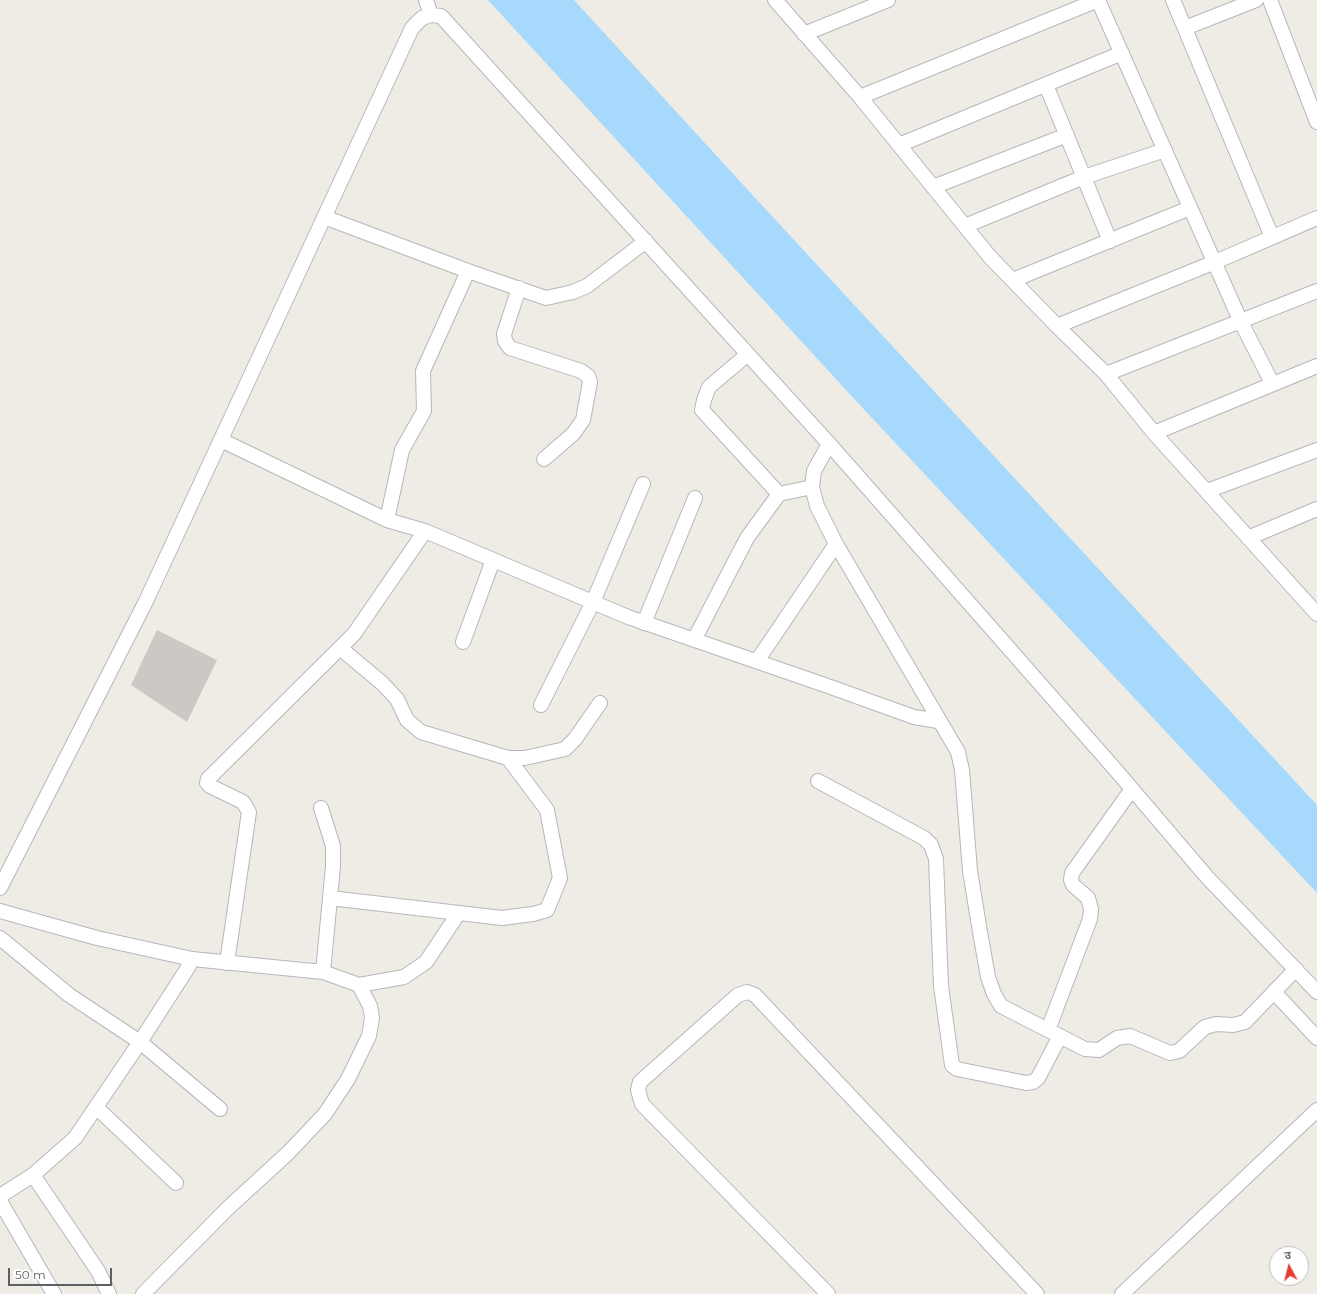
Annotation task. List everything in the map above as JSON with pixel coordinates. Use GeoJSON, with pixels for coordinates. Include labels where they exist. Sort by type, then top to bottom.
{"type":"FeatureCollection","features":[{"type":"Feature","properties":{"kind":"street"},"geometry":{"type":"LineString","coordinates":[[426,0],[431,15]]}},
{"type":"Feature","properties":{"kind":"street"},"geometry":{"type":"LineString","coordinates":[[775,0],[860,97],[990,257],[1106,374],[1154,433],[1317,614]]}},
{"type":"Feature","properties":{"kind":"street"},"geometry":{"type":"LineString","coordinates":[[804,34],[888,0]]}},
{"type":"Feature","properties":{"kind":"street"},"geometry":{"type":"LineString","coordinates":[[860,97],[1098,0],[1240,320],[1272,383]]}},
{"type":"Feature","properties":{"kind":"street"},"geometry":{"type":"LineString","coordinates":[[1173,0],[1272,237]]}},
{"type":"Feature","properties":{"kind":"street"},"geometry":{"type":"LineString","coordinates":[[1185,28],[1256,0]]}},
{"type":"Feature","properties":{"kind":"street"},"geometry":{"type":"LineString","coordinates":[[1270,0],[1317,122]]}},
{"type":"Feature","properties":{"kind":"street"},"geometry":{"type":"LineString","coordinates":[[0,888],[146,601],[412,28],[422,18],[431,15],[441,16],[748,354],[1132,789],[1207,877],[1317,992]]}},
{"type":"Feature","properties":{"kind":"street"},"geometry":{"type":"LineString","coordinates":[[899,145],[1122,53]]}},
{"type":"Feature","properties":{"kind":"street"},"geometry":{"type":"LineString","coordinates":[[1046,85],[1110,241]]}},
{"type":"Feature","properties":{"kind":"street"},"geometry":{"type":"LineString","coordinates":[[933,187],[1067,135]]}},
{"type":"Feature","properties":{"kind":"street"},"geometry":{"type":"LineString","coordinates":[[965,226],[1084,177],[1165,150]]}},
{"type":"Feature","properties":{"kind":"street"},"geometry":{"type":"LineString","coordinates":[[1013,280],[1190,208]]}},
{"type":"Feature","properties":{"kind":"street"},"geometry":{"type":"LineString","coordinates":[[324,217],[468,271],[546,298],[574,292],[587,286],[646,242]]}},
{"type":"Feature","properties":{"kind":"street"},"geometry":{"type":"LineString","coordinates":[[1057,326],[1215,262],[1317,218]]}},
{"type":"Feature","properties":{"kind":"street"},"geometry":{"type":"LineString","coordinates":[[387,520],[402,450],[424,410],[423,371],[468,271]]}},
{"type":"Feature","properties":{"kind":"street"},"geometry":{"type":"LineString","coordinates":[[519,288],[504,334],[505,341],[510,348],[581,371],[588,376],[590,382],[583,420],[572,434],[544,459]]}},
{"type":"Feature","properties":{"kind":"street"},"geometry":{"type":"LineString","coordinates":[[1106,374],[1317,291]]}},
{"type":"Feature","properties":{"kind":"street"},"geometry":{"type":"LineString","coordinates":[[748,354],[709,387],[702,410],[779,494]]}},
{"type":"Feature","properties":{"kind":"street"},"geometry":{"type":"LineString","coordinates":[[1154,433],[1272,383],[1317,366]]}},
{"type":"Feature","properties":{"kind":"street"},"geometry":{"type":"LineString","coordinates":[[221,440],[387,520],[425,531],[644,623],[914,717],[938,721]]}},
{"type":"Feature","properties":{"kind":"street"},"geometry":{"type":"LineString","coordinates":[[829,444],[814,471],[812,487],[817,506],[836,544],[938,721],[958,752],[962,770],[970,870],[988,977],[994,994],[1001,1006],[1085,1049],[1099,1050],[1117,1038],[1130,1036],[1170,1053],[1179,1052],[1205,1027],[1216,1024],[1233,1025],[1245,1022],[1296,970]]}},
{"type":"Feature","properties":{"kind":"street"},"geometry":{"type":"LineString","coordinates":[[1207,492],[1317,450]]}},
{"type":"Feature","properties":{"kind":"street"},"geometry":{"type":"LineString","coordinates":[[541,704],[593,602],[643,484]]}},
{"type":"Feature","properties":{"kind":"street"},"geometry":{"type":"LineString","coordinates":[[694,640],[747,538],[779,494],[812,487]]}},
{"type":"Feature","properties":{"kind":"street"},"geometry":{"type":"LineString","coordinates":[[644,623],[695,498]]}},
{"type":"Feature","properties":{"kind":"street"},"geometry":{"type":"LineString","coordinates":[[1248,538],[1317,509]]}},
{"type":"Feature","properties":{"kind":"street"},"geometry":{"type":"LineString","coordinates":[[227,963],[249,812],[243,802],[210,786],[207,783],[208,779],[354,634],[425,531]]}},
{"type":"Feature","properties":{"kind":"street"},"geometry":{"type":"LineString","coordinates":[[757,662],[836,544]]}},
{"type":"Feature","properties":{"kind":"street"},"geometry":{"type":"LineString","coordinates":[[462,642],[493,560]]}},
{"type":"Feature","properties":{"kind":"street"},"geometry":{"type":"LineString","coordinates":[[340,648],[382,683],[397,698],[407,720],[416,730],[508,758],[524,758],[565,749],[575,739],[600,703]]}},
{"type":"Feature","properties":{"kind":"street"},"geometry":{"type":"LineString","coordinates":[[330,898],[502,918],[533,914],[547,910],[560,878],[547,810],[508,758]]}},
{"type":"Feature","properties":{"kind":"street"},"geometry":{"type":"LineString","coordinates":[[818,781],[924,838],[931,845],[936,859],[941,986],[952,1065],[957,1069],[1026,1083],[1033,1082],[1038,1078],[1054,1033],[1090,919],[1091,909],[1088,898],[1073,885],[1071,880],[1072,873],[1132,789]]}},
{"type":"Feature","properties":{"kind":"street"},"geometry":{"type":"LineString","coordinates":[[322,808],[333,846],[323,972]]}},
{"type":"Feature","properties":{"kind":"street"},"geometry":{"type":"LineString","coordinates":[[0,912],[97,938],[192,959],[323,972],[359,986],[404,977],[426,962],[458,914]]}},
{"type":"Feature","properties":{"kind":"street"},"geometry":{"type":"LineString","coordinates":[[0,938],[69,995],[140,1042],[220,1109]]}},
{"type":"Feature","properties":{"kind":"street"},"geometry":{"type":"LineString","coordinates":[[0,1196],[33,1175],[75,1138],[140,1042],[192,959]]}},
{"type":"Feature","properties":{"kind":"street"},"geometry":{"type":"LineString","coordinates":[[143,1294],[228,1208],[288,1153],[325,1114],[348,1079],[369,1036],[372,1018],[370,1006],[359,986]]}},
{"type":"Feature","properties":{"kind":"street"},"geometry":{"type":"LineString","coordinates":[[828,1294],[642,1104],[638,1090],[640,1082],[738,995],[747,992],[756,995],[1037,1294]]}},
{"type":"Feature","properties":{"kind":"street"},"geometry":{"type":"LineString","coordinates":[[1274,992],[1317,1038]]}},
{"type":"Feature","properties":{"kind":"street"},"geometry":{"type":"LineString","coordinates":[[96,1107],[176,1183]]}},
{"type":"Feature","properties":{"kind":"street"},"geometry":{"type":"LineString","coordinates":[[1122,1294],[1317,1110]]}},
{"type":"Feature","properties":{"kind":"street"},"geometry":{"type":"LineString","coordinates":[[33,1175],[98,1271],[109,1294]]}},
{"type":"Feature","properties":{"kind":"street"},"geometry":{"type":"LineString","coordinates":[[0,1201],[54,1294]]}},
{"type":"Feature","properties":{"kind":"water"},"geometry":{"type":"Polygon","coordinates":[[[488,0],[574,0],[1317,805],[1317,893],[858,403],[488,0]]]}},
{"type":"Feature","properties":{"kind":"building"},"geometry":{"type":"Polygon","coordinates":[[[157,630],[217,660],[187,722],[131,685],[157,630]]]}}]}
